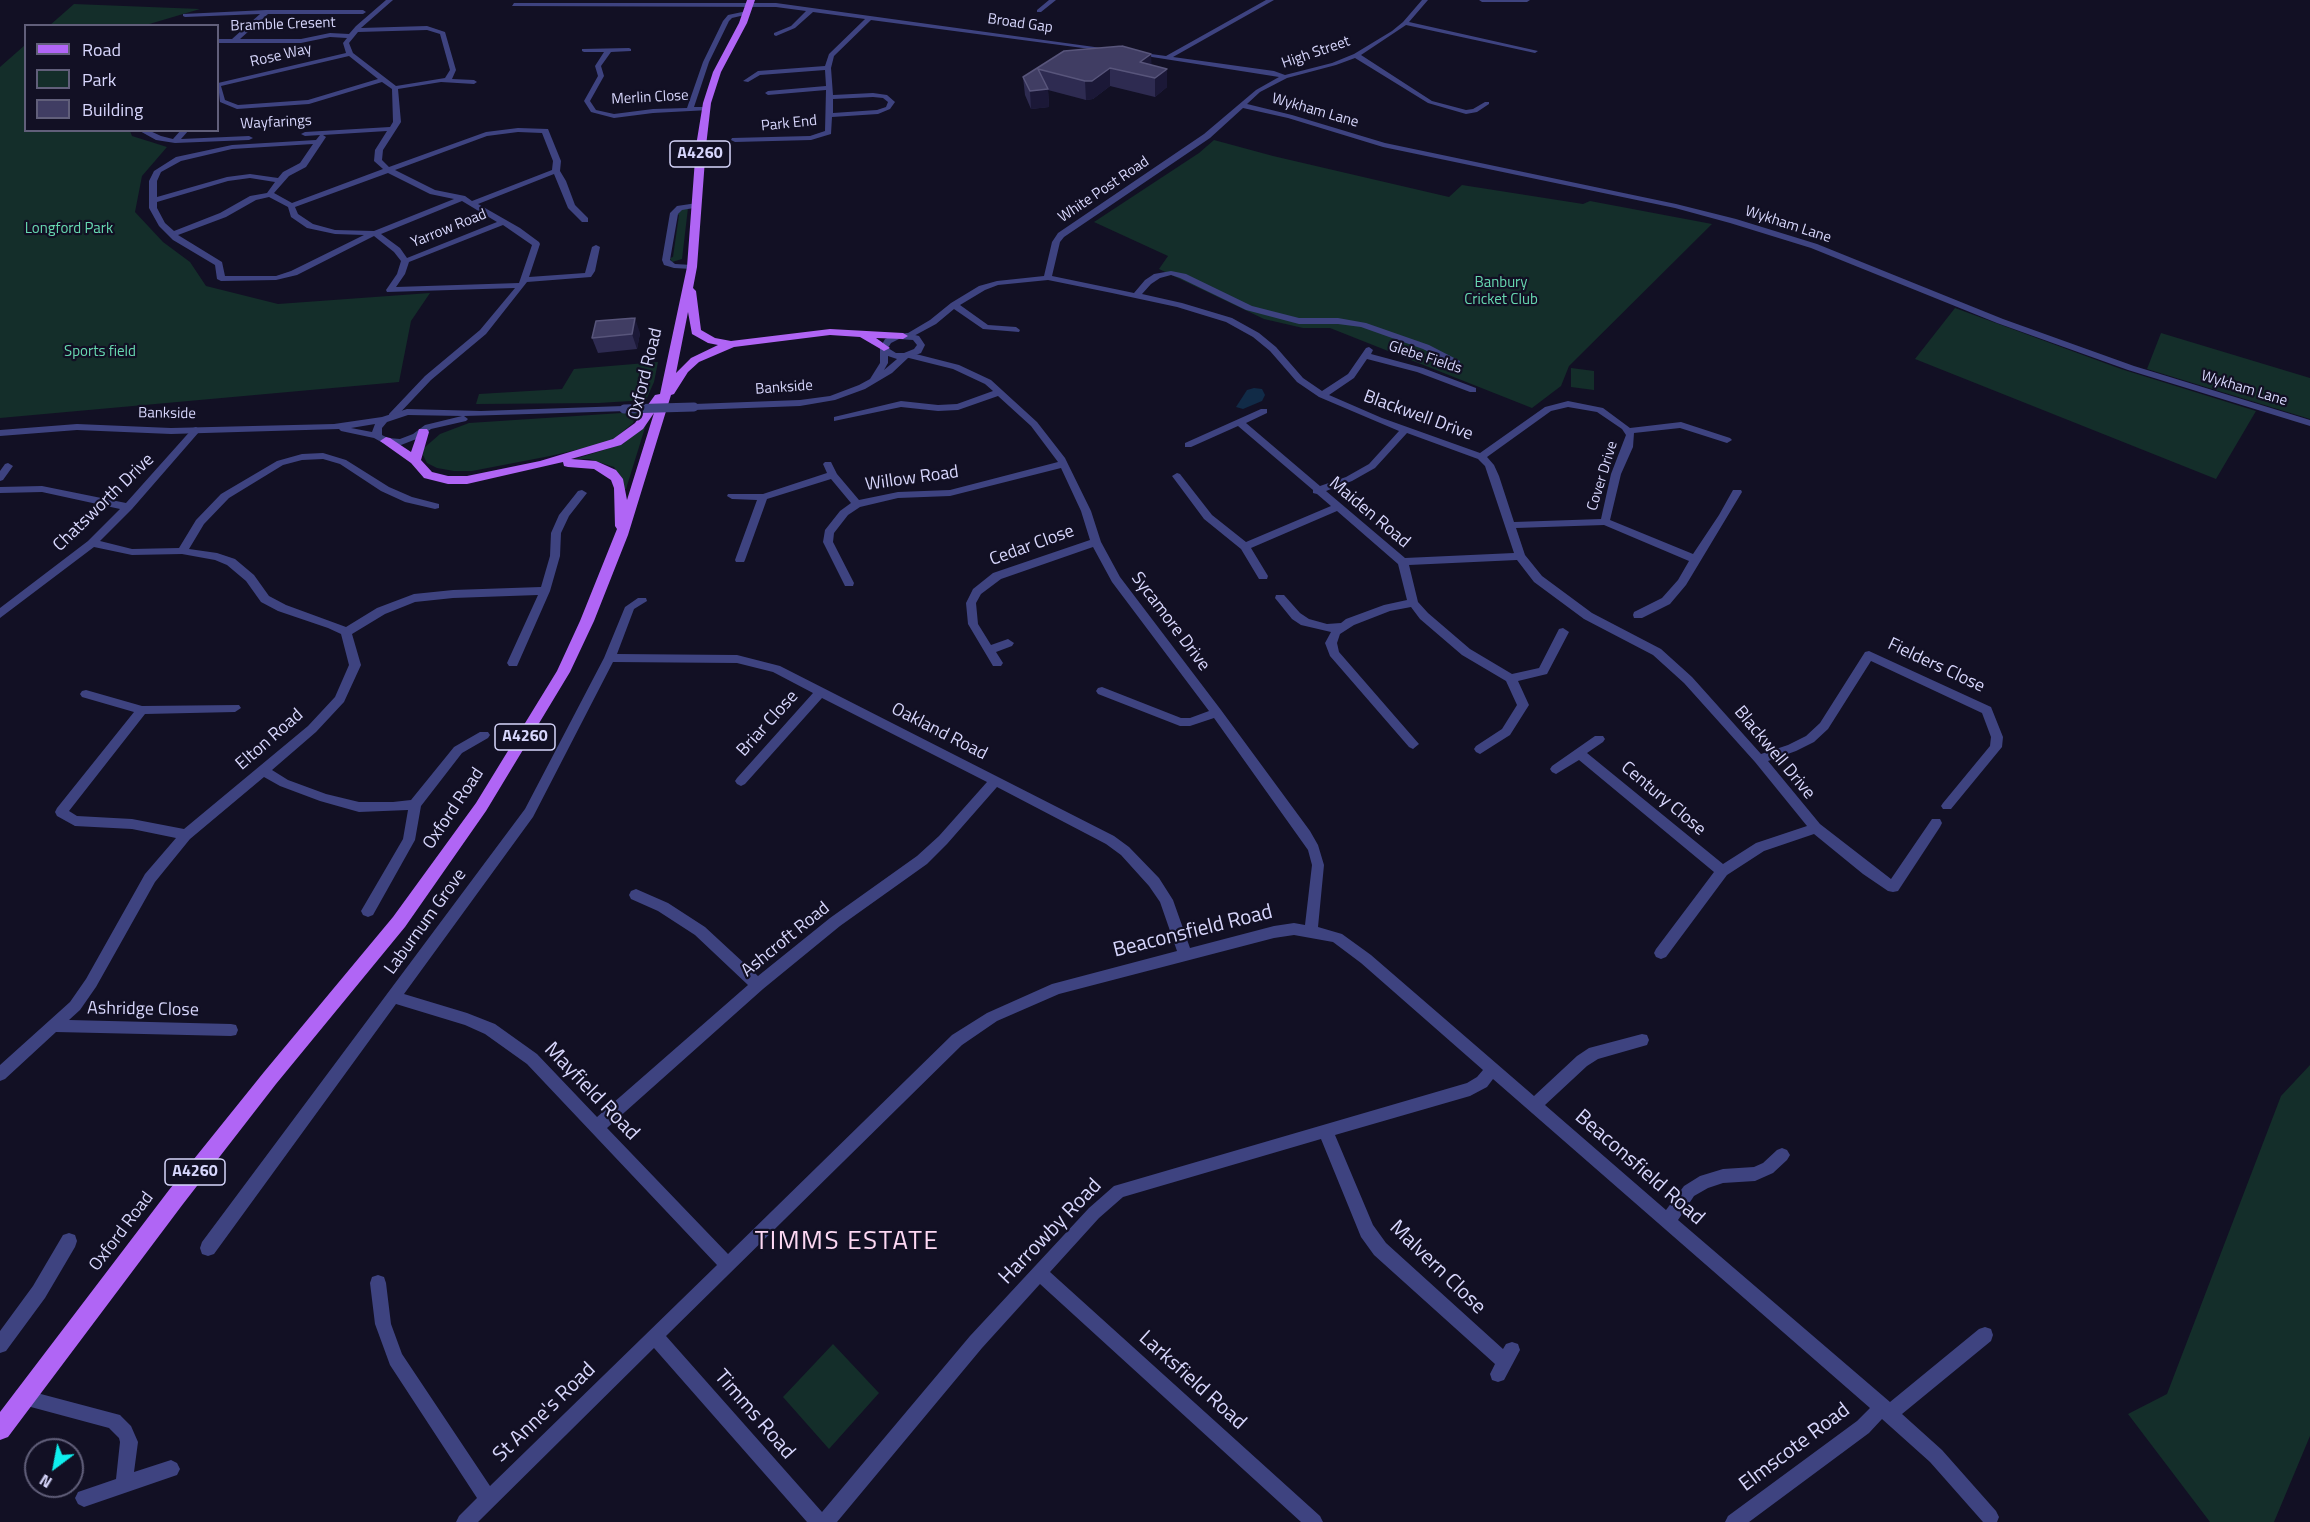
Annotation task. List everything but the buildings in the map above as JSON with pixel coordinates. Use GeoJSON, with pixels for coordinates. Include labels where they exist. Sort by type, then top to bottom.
{"type":"FeatureCollection","features":[{"type":"Feature","properties":{"kind":"main road","name":"Oxford Road"},"geometry":{"type":"LineString","coordinates":[[0,1429],[22,1397],[183,1188],[270,1078],[380,947],[446,859],[510,763],[563,672],[587,621],[622,535],[669,382],[692,267],[701,146],[707,109],[717,72],[750,6]]}},
{"type":"Feature","properties":{"kind":"main road"},"geometry":{"type":"LineString","coordinates":[[688,283],[692,295],[696,332],[712,341],[733,344]]}},
{"type":"Feature","properties":{"kind":"main road"},"geometry":{"type":"LineString","coordinates":[[662,404],[684,370],[695,360],[714,350],[733,344],[814,333],[905,336]]}},
{"type":"Feature","properties":{"kind":"main road"},"geometry":{"type":"LineString","coordinates":[[858,333],[876,340],[884,349]]}},
{"type":"Feature","properties":{"kind":"main road"},"geometry":{"type":"LineString","coordinates":[[381,439],[415,460],[428,475],[457,481],[542,464],[599,449],[624,438],[644,420],[669,382]]}},
{"type":"Feature","properties":{"kind":"main road"},"geometry":{"type":"LineString","coordinates":[[415,460],[425,430]]}},
{"type":"Feature","properties":{"kind":"main road"},"geometry":{"type":"LineString","coordinates":[[542,464],[587,463],[606,468],[612,473],[620,488],[622,535]]}},
{"type":"Feature","properties":{"kind":"street"},"geometry":{"type":"LineString","coordinates":[[390,0],[350,36],[346,43],[351,54],[395,88],[447,81],[474,82]]}},
{"type":"Feature","properties":{"kind":"street"},"geometry":{"type":"LineString","coordinates":[[1053,0],[1041,9],[1054,9]]}},
{"type":"Feature","properties":{"kind":"street"},"geometry":{"type":"LineString","coordinates":[[1167,58],[1271,0]]}},
{"type":"Feature","properties":{"kind":"street","name":"High Street"},"geometry":{"type":"LineString","coordinates":[[1241,105],[1258,91],[1286,77],[1334,64],[1356,55],[1405,23],[1425,0]]}},
{"type":"Feature","properties":{"kind":"street"},"geometry":{"type":"LineString","coordinates":[[1482,0],[1527,0]]}},
{"type":"Feature","properties":{"kind":"street"},"geometry":{"type":"LineString","coordinates":[[514,5],[750,6]]}},
{"type":"Feature","properties":{"kind":"street"},"geometry":{"type":"LineString","coordinates":[[690,110],[706,62],[730,16],[733,5]]}},
{"type":"Feature","properties":{"kind":"street"},"geometry":{"type":"LineString","coordinates":[[730,16],[750,6]]}},
{"type":"Feature","properties":{"kind":"street","name":"Broad Gap"},"geometry":{"type":"LineString","coordinates":[[750,6],[870,17],[1120,51]]}},
{"type":"Feature","properties":{"kind":"street"},"geometry":{"type":"LineString","coordinates":[[776,34],[793,27],[811,10]]}},
{"type":"Feature","properties":{"kind":"street"},"geometry":{"type":"LineString","coordinates":[[219,35],[234,40],[266,12]]}},
{"type":"Feature","properties":{"kind":"street"},"geometry":{"type":"LineString","coordinates":[[185,15],[363,12]]}},
{"type":"Feature","properties":{"kind":"street"},"geometry":{"type":"LineString","coordinates":[[746,81],[758,73],[828,68],[833,51],[870,17]]}},
{"type":"Feature","properties":{"kind":"street"},"geometry":{"type":"LineString","coordinates":[[1405,23],[1535,51]]}},
{"type":"Feature","properties":{"kind":"street"},"geometry":{"type":"LineString","coordinates":[[356,30],[427,28],[442,33],[453,70],[447,81]]}},
{"type":"Feature","properties":{"kind":"street","name":"Bramble Cresent"},"geometry":{"type":"LineString","coordinates":[[219,41],[301,41],[330,35],[350,36]]}},
{"type":"Feature","properties":{"kind":"street"},"geometry":{"type":"LineString","coordinates":[[584,50],[629,50]]}},
{"type":"Feature","properties":{"kind":"street","name":"Merlin Close"},"geometry":{"type":"LineString","coordinates":[[609,50],[598,66],[601,76],[587,101],[592,111],[614,116],[707,109]]}},
{"type":"Feature","properties":{"kind":"street"},"geometry":{"type":"LineString","coordinates":[[1132,53],[1274,73],[1286,77]]}},
{"type":"Feature","properties":{"kind":"street","name":"Rose Way"},"geometry":{"type":"LineString","coordinates":[[219,85],[351,54]]}},
{"type":"Feature","properties":{"kind":"street"},"geometry":{"type":"LineString","coordinates":[[1356,55],[1430,102],[1466,112],[1475,111],[1487,103]]}},
{"type":"Feature","properties":{"kind":"street","name":"Park End"},"geometry":{"type":"LineString","coordinates":[[735,140],[818,136],[828,132],[830,97],[828,68]]}},
{"type":"Feature","properties":{"kind":"street"},"geometry":{"type":"LineString","coordinates":[[219,89],[222,101],[237,107],[309,102],[384,79]]}},
{"type":"Feature","properties":{"kind":"street"},"geometry":{"type":"LineString","coordinates":[[395,88],[397,122],[379,150],[378,161],[388,170],[433,192],[462,198],[536,244],[522,283],[483,332],[428,378],[377,428],[381,439],[401,442],[425,430],[481,414]]}},
{"type":"Feature","properties":{"kind":"street","name":"Park End"},"geometry":{"type":"LineString","coordinates":[[768,93],[829,88]]}},
{"type":"Feature","properties":{"kind":"street","name":"Park End"},"geometry":{"type":"LineString","coordinates":[[829,116],[879,112],[888,108],[892,102],[879,95],[830,97]]}},
{"type":"Feature","properties":{"kind":"street","name":"Wayfarings"},"geometry":{"type":"LineString","coordinates":[[219,110],[230,104]]}},
{"type":"Feature","properties":{"kind":"street","name":"White Post Road"},"geometry":{"type":"LineString","coordinates":[[1048,278],[1056,242],[1061,234],[1184,153],[1207,136],[1241,105]]}},
{"type":"Feature","properties":{"kind":"street","name":"Wykham Lane"},"geometry":{"type":"LineString","coordinates":[[1241,105],[1299,118],[1383,145],[1666,204],[1733,221],[1814,246],[2000,321],[2131,368],[2310,423]]}},
{"type":"Feature","properties":{"kind":"street","name":"Wayfarings"},"geometry":{"type":"LineString","coordinates":[[146,132],[175,141],[393,129]]}},
{"type":"Feature","properties":{"kind":"street"},"geometry":{"type":"LineString","coordinates":[[291,206],[486,134],[518,130],[545,131],[557,161],[556,171],[571,206],[585,220]]}},
{"type":"Feature","properties":{"kind":"street"},"geometry":{"type":"LineString","coordinates":[[175,141],[184,132]]}},
{"type":"Feature","properties":{"kind":"street"},"geometry":{"type":"LineString","coordinates":[[173,234],[223,215],[253,198],[270,194],[278,180],[303,165],[325,133]]}},
{"type":"Feature","properties":{"kind":"street"},"geometry":{"type":"LineString","coordinates":[[319,142],[232,147],[179,159],[158,171],[153,181],[153,208],[162,224],[173,234],[219,264],[221,279],[276,278],[294,273],[375,233]]}},
{"type":"Feature","properties":{"kind":"street"},"geometry":{"type":"LineString","coordinates":[[471,204],[556,171]]}},
{"type":"Feature","properties":{"kind":"street"},"geometry":{"type":"LineString","coordinates":[[153,201],[227,179],[250,176],[278,180]]}},
{"type":"Feature","properties":{"kind":"street","name":"Yarrow Road"},"geometry":{"type":"LineString","coordinates":[[270,194],[291,206],[294,215],[310,226],[335,232],[375,233],[462,198]]}},
{"type":"Feature","properties":{"kind":"street"},"geometry":{"type":"LineString","coordinates":[[692,267],[674,266],[666,260],[674,213],[680,208],[697,205]]}},
{"type":"Feature","properties":{"kind":"street","name":"Yarrow Road"},"geometry":{"type":"LineString","coordinates":[[405,261],[504,222]]}},
{"type":"Feature","properties":{"kind":"street","name":"Yarrow Road"},"geometry":{"type":"LineString","coordinates":[[375,233],[397,250],[405,261]]}},
{"type":"Feature","properties":{"kind":"street"},"geometry":{"type":"LineString","coordinates":[[522,283],[588,275],[591,272],[596,247]]}},
{"type":"Feature","properties":{"kind":"street","name":"Yarrow Road"},"geometry":{"type":"LineString","coordinates":[[405,261],[401,274],[390,290],[522,283]]}},
{"type":"Feature","properties":{"kind":"street"},"geometry":{"type":"LineString","coordinates":[[1136,296],[1148,282],[1157,276],[1171,273],[1183,276],[1249,308],[1299,321],[1338,321],[1363,325],[1426,347],[1457,363]]}},
{"type":"Feature","properties":{"kind":"street"},"geometry":{"type":"LineString","coordinates":[[871,381],[881,368],[884,349],[888,341],[905,336],[933,322],[954,305],[982,288],[997,283],[1048,278]]}},
{"type":"Feature","properties":{"kind":"street","name":"Blackwell Drive"},"geometry":{"type":"LineString","coordinates":[[1048,278],[1136,296],[1229,320],[1256,335],[1273,349],[1300,380],[1322,394],[1406,430],[1481,457],[1489,465],[1494,476],[1512,525],[1520,556],[1538,579],[1556,595],[1588,616],[1657,652],[1688,681],[1759,759],[1816,828],[1893,888],[1936,823]]}},
{"type":"Feature","properties":{"kind":"street"},"geometry":{"type":"LineString","coordinates":[[954,305],[986,327],[1016,330]]}},
{"type":"Feature","properties":{"kind":"street"},"geometry":{"type":"LineString","coordinates":[[920,344],[933,322]]}},
{"type":"Feature","properties":{"kind":"street","name":"Sycamore Drive"},"geometry":{"type":"LineString","coordinates":[[905,336],[916,338],[933,357],[978,376],[1000,392],[1034,424],[1064,464],[1086,511],[1096,543],[1116,579],[1217,712],[1314,849],[1318,865],[1311,932]]}},
{"type":"Feature","properties":{"kind":"street","name":"Bankside"},"geometry":{"type":"LineString","coordinates":[[0,433],[78,427],[171,431],[333,427],[418,412],[481,414],[816,401],[853,392],[918,351],[920,344]]}},
{"type":"Feature","properties":{"kind":"street","name":"Sycamore Drive"},"geometry":{"type":"LineString","coordinates":[[884,349],[894,356],[907,356],[946,364]]}},
{"type":"Feature","properties":{"kind":"street","name":"Glebe Fields"},"geometry":{"type":"LineString","coordinates":[[1322,394],[1351,376],[1369,353],[1473,390]]}},
{"type":"Feature","properties":{"kind":"street"},"geometry":{"type":"LineString","coordinates":[[418,390],[418,412],[429,419],[425,430]]}},
{"type":"Feature","properties":{"kind":"street"},"geometry":{"type":"LineString","coordinates":[[837,420],[901,404],[938,408],[958,407],[1000,392]]}},
{"type":"Feature","properties":{"kind":"street","name":"Cover Drive"},"geometry":{"type":"LineString","coordinates":[[1481,457],[1536,416],[1558,405],[1581,405],[1600,410],[1615,419],[1631,435],[1616,474],[1605,522]]}},
{"type":"Feature","properties":{"kind":"street"},"geometry":{"type":"LineString","coordinates":[[1188,445],[1264,411]]}},
{"type":"Feature","properties":{"kind":"street","name":"Maiden Road"},"geometry":{"type":"LineString","coordinates":[[1239,422],[1317,491],[1403,562],[1413,603]]}},
{"type":"Feature","properties":{"kind":"street"},"geometry":{"type":"LineString","coordinates":[[1628,431],[1681,425],[1727,440]]}},
{"type":"Feature","properties":{"kind":"street","name":"Bankside"},"geometry":{"type":"LineString","coordinates":[[333,427],[381,439]]}},
{"type":"Feature","properties":{"kind":"street","name":"Chatsworth Drive"},"geometry":{"type":"LineString","coordinates":[[1,612],[92,543],[128,507],[196,430]]}},
{"type":"Feature","properties":{"kind":"street"},"geometry":{"type":"LineString","coordinates":[[1317,491],[1372,466],[1406,430]]}},
{"type":"Feature","properties":{"kind":"street"},"geometry":{"type":"LineString","coordinates":[[182,551],[200,522],[225,496],[280,463],[302,457],[323,456],[343,462],[385,489],[409,500],[435,506]]}},
{"type":"Feature","properties":{"kind":"street"},"geometry":{"type":"LineString","coordinates":[[828,464],[833,475],[857,504]]}},
{"type":"Feature","properties":{"kind":"street","name":"Willow Road"},"geometry":{"type":"LineString","coordinates":[[849,583],[828,542],[829,532],[844,513],[857,504],[898,495],[950,493],[1064,464]]}},
{"type":"Feature","properties":{"kind":"street"},"geometry":{"type":"LineString","coordinates":[[0,478],[8,466]]}},
{"type":"Feature","properties":{"kind":"street"},"geometry":{"type":"LineString","coordinates":[[732,496],[764,497],[833,475]]}},
{"type":"Feature","properties":{"kind":"street"},"geometry":{"type":"LineString","coordinates":[[1177,476],[1208,517],[1245,547],[1263,576]]}},
{"type":"Feature","properties":{"kind":"street"},"geometry":{"type":"LineString","coordinates":[[0,490],[42,489],[128,507]]}},
{"type":"Feature","properties":{"kind":"street"},"geometry":{"type":"LineString","coordinates":[[1638,615],[1666,601],[1682,582],[1737,492]]}},
{"type":"Feature","properties":{"kind":"street"},"geometry":{"type":"LineString","coordinates":[[513,663],[545,591],[555,556],[556,533],[564,515],[582,493]]}},
{"type":"Feature","properties":{"kind":"street"},"geometry":{"type":"LineString","coordinates":[[740,560],[764,497]]}},
{"type":"Feature","properties":{"kind":"street"},"geometry":{"type":"LineString","coordinates":[[1245,547],[1337,507]]}},
{"type":"Feature","properties":{"kind":"street"},"geometry":{"type":"LineString","coordinates":[[1512,525],[1605,522],[1695,559]]}},
{"type":"Feature","properties":{"kind":"street"},"geometry":{"type":"LineString","coordinates":[[92,543],[132,552],[182,551],[218,557],[231,562],[250,578],[265,599],[282,608],[323,621],[346,632],[381,611],[414,598],[453,594],[545,591]]}},
{"type":"Feature","properties":{"kind":"street","name":"Cedar Close"},"geometry":{"type":"LineString","coordinates":[[997,663],[973,624],[971,603],[977,592],[996,576],[1096,543]]}},
{"type":"Feature","properties":{"kind":"street"},"geometry":{"type":"LineString","coordinates":[[1403,562],[1520,556]]}},
{"type":"Feature","properties":{"kind":"street"},"geometry":{"type":"LineString","coordinates":[[1280,598],[1296,616],[1305,622],[1327,628],[1342,627],[1377,611],[1413,603],[1424,616],[1466,652],[1511,678],[1523,705],[1506,732],[1480,749]]}},
{"type":"Feature","properties":{"kind":"street","name":"Laburnum Grove"},"geometry":{"type":"LineString","coordinates":[[208,1248],[529,813],[610,658],[630,607],[642,601]]}},
{"type":"Feature","properties":{"kind":"street"},"geometry":{"type":"LineString","coordinates":[[1342,627],[1331,643],[1334,653],[1413,744]]}},
{"type":"Feature","properties":{"kind":"street","name":"Elton Road"},"geometry":{"type":"LineString","coordinates":[[0,1074],[75,1006],[91,983],[150,878],[186,835],[312,729],[340,699],[355,665],[346,632]]}},
{"type":"Feature","properties":{"kind":"street"},"geometry":{"type":"LineString","coordinates":[[1511,678],[1543,671],[1563,632]]}},
{"type":"Feature","properties":{"kind":"street"},"geometry":{"type":"LineString","coordinates":[[989,650],[1008,643]]}},
{"type":"Feature","properties":{"kind":"street","name":"Fielders Close"},"geometry":{"type":"LineString","coordinates":[[1759,759],[1792,748],[1810,739],[1824,726],[1869,655],[1987,710],[1997,737],[1996,747],[1947,806]]}},
{"type":"Feature","properties":{"kind":"street","name":"Oakland Road"},"geometry":{"type":"LineString","coordinates":[[610,658],[737,659],[776,669],[821,691],[1110,840],[1125,851],[1154,882],[1166,900],[1185,954]]}},
{"type":"Feature","properties":{"kind":"street","name":"Briar Close"},"geometry":{"type":"LineString","coordinates":[[741,781],[821,691]]}},
{"type":"Feature","properties":{"kind":"street"},"geometry":{"type":"LineString","coordinates":[[1102,691],[1180,722],[1190,722],[1217,712]]}},
{"type":"Feature","properties":{"kind":"street"},"geometry":{"type":"LineString","coordinates":[[86,694],[142,710],[235,708]]}},
{"type":"Feature","properties":{"kind":"street"},"geometry":{"type":"LineString","coordinates":[[142,710],[61,812],[75,821],[132,824],[186,835]]}},
{"type":"Feature","properties":{"kind":"street"},"geometry":{"type":"LineString","coordinates":[[368,910],[409,840],[415,804],[458,750],[484,735]]}},
{"type":"Feature","properties":{"kind":"street"},"geometry":{"type":"LineString","coordinates":[[1556,769],[1599,739]]}},
{"type":"Feature","properties":{"kind":"street","name":"Century Close"},"geometry":{"type":"LineString","coordinates":[[1580,754],[1722,871]]}},
{"type":"Feature","properties":{"kind":"street"},"geometry":{"type":"LineString","coordinates":[[264,771],[284,783],[358,807],[393,807],[415,804]]}},
{"type":"Feature","properties":{"kind":"street","name":"Ashcroft Road"},"geometry":{"type":"LineString","coordinates":[[597,1127],[758,985],[835,922],[922,860],[995,781]]}},
{"type":"Feature","properties":{"kind":"street"},"geometry":{"type":"LineString","coordinates":[[1661,953],[1722,871],[1760,847],[1816,828]]}},
{"type":"Feature","properties":{"kind":"street"},"geometry":{"type":"LineString","coordinates":[[636,895],[663,907],[700,931],[758,985]]}},
{"type":"Feature","properties":{"kind":"street","name":"Beaconsfield Road"},"geometry":{"type":"LineString","coordinates":[[656,1337],[727,1264],[957,1040],[992,1017],[1057,988],[1185,954],[1294,929],[1330,935],[1349,945],[1886,1410],[1953,1474],[1989,1517]]}},
{"type":"Feature","properties":{"kind":"street","name":"Mayfield Road"},"geometry":{"type":"LineString","coordinates":[[394,997],[490,1029],[532,1059],[727,1264]]}},
{"type":"Feature","properties":{"kind":"street","name":"Ashridge Close"},"geometry":{"type":"LineString","coordinates":[[54,1026],[231,1030]]}},
{"type":"Feature","properties":{"kind":"street"},"geometry":{"type":"LineString","coordinates":[[1535,1105],[1582,1061],[1594,1053],[1642,1040]]}},
{"type":"Feature","properties":{"kind":"street","name":"Harrowby Road"},"geometry":{"type":"LineString","coordinates":[[825,1522],[976,1342],[1100,1206],[1119,1191],[1470,1089],[1482,1082],[1493,1068]]}},
{"type":"Feature","properties":{"kind":"street","name":"Malvern Close"},"geometry":{"type":"LineString","coordinates":[[1325,1130],[1367,1231],[1380,1249],[1505,1362]]}},
{"type":"Feature","properties":{"kind":"street"},"geometry":{"type":"LineString","coordinates":[[1668,1220],[1689,1191],[1705,1180],[1755,1173],[1768,1168],[1782,1155]]}},
{"type":"Feature","properties":{"kind":"street"},"geometry":{"type":"LineString","coordinates":[[0,1345],[39,1292],[69,1241]]}},
{"type":"Feature","properties":{"kind":"street","name":"Larksfield Road"},"geometry":{"type":"LineString","coordinates":[[1040,1273],[1314,1522]]}},
{"type":"Feature","properties":{"kind":"street"},"geometry":{"type":"LineString","coordinates":[[378,1282],[383,1324],[396,1359],[489,1499]]}},
{"type":"Feature","properties":{"kind":"street","name":"Elmscote Road"},"geometry":{"type":"LineString","coordinates":[[1734,1522],[1985,1335]]}},
{"type":"Feature","properties":{"kind":"street","name":"St Anne's Road"},"geometry":{"type":"LineString","coordinates":[[465,1522],[656,1337]]}},
{"type":"Feature","properties":{"kind":"street","name":"Timms Road"},"geometry":{"type":"LineString","coordinates":[[656,1337],[819,1522]]}},
{"type":"Feature","properties":{"kind":"street"},"geometry":{"type":"LineString","coordinates":[[22,1397],[114,1421],[125,1432],[129,1442],[124,1485]]}},
{"type":"Feature","properties":{"kind":"street"},"geometry":{"type":"LineString","coordinates":[[84,1498],[171,1469]]}},
{"type":"Feature","properties":{"kind":"green space"},"geometry":{"type":"Polygon","coordinates":[[[74,4],[200,9],[149,24],[51,24],[74,4]]]}},
{"type":"Feature","properties":{"kind":"green space"},"geometry":{"type":"Polygon","coordinates":[[[24,46],[24,132],[130,132],[132,136],[167,147],[142,176],[135,212],[163,242],[190,262],[206,286],[278,304],[430,293],[411,321],[399,382],[0,418],[0,67],[24,46]]]}},
{"type":"Feature","properties":{"kind":"green space","name":"Banbury Cricket Club"},"geometry":{"type":"Polygon","coordinates":[[[1214,140],[1449,197],[1462,185],[1583,204],[1590,201],[1712,224],[1569,366],[1561,386],[1532,408],[1330,328],[1303,328],[1264,319],[1159,269],[1168,256],[1094,222],[1199,153],[1214,140]]]}},
{"type":"Feature","properties":{"kind":"green space"},"geometry":{"type":"Polygon","coordinates":[[[688,208],[682,259],[672,262],[670,258],[673,257],[679,215],[677,215],[682,209],[688,208]]]}},
{"type":"Feature","properties":{"kind":"green space"},"geometry":{"type":"Polygon","coordinates":[[[1955,308],[2121,369],[2256,411],[2216,479],[1915,359],[1955,308]]]}},
{"type":"Feature","properties":{"kind":"green space"},"geometry":{"type":"Polygon","coordinates":[[[2161,333],[2310,378],[2310,419],[2147,369],[2161,333]]]}},
{"type":"Feature","properties":{"kind":"green space"},"geometry":{"type":"Polygon","coordinates":[[[658,362],[654,382],[646,400],[599,403],[476,404],[479,394],[562,389],[574,369],[658,362]]]}},
{"type":"Feature","properties":{"kind":"green space"},"geometry":{"type":"Polygon","coordinates":[[[1571,368],[1594,371],[1594,390],[1571,387],[1571,368]]]}},
{"type":"Feature","properties":{"kind":"green space"},"geometry":{"type":"Polygon","coordinates":[[[637,412],[633,423],[610,442],[550,456],[472,471],[454,471],[437,468],[427,463],[423,455],[424,448],[440,434],[469,423],[637,412]]]}},
{"type":"Feature","properties":{"kind":"green space"},"geometry":{"type":"Polygon","coordinates":[[[648,418],[626,489],[623,489],[614,467],[589,459],[575,459],[623,444],[640,429],[648,418]]]}},
{"type":"Feature","properties":{"kind":"green space"},"geometry":{"type":"Polygon","coordinates":[[[2310,1065],[2310,1436],[2274,1522],[2210,1522],[2128,1414],[2167,1394],[2281,1096],[2310,1065]]]}},
{"type":"Feature","properties":{"kind":"green space"},"geometry":{"type":"Polygon","coordinates":[[[833,1344],[879,1393],[829,1449],[783,1397],[833,1344]]]}},
{"type":"Feature","properties":{"kind":"water"},"geometry":{"type":"Polygon","coordinates":[[[1262,389],[1265,395],[1262,401],[1243,409],[1236,407],[1247,390],[1262,389]]]}},
{"type":"Feature","properties":{"kind":"district","name":"TIMMS ESTATE"},"geometry":{"type":"Point","coordinates":[847,1243]}},
{"type":"Feature","properties":{"kind":"park label","name":"Longford Park"},"geometry":{"type":"Point","coordinates":[69,229]}},
{"type":"Feature","properties":{"kind":"park label","name":"Sports field"},"geometry":{"type":"Point","coordinates":[100,352]}}]}
